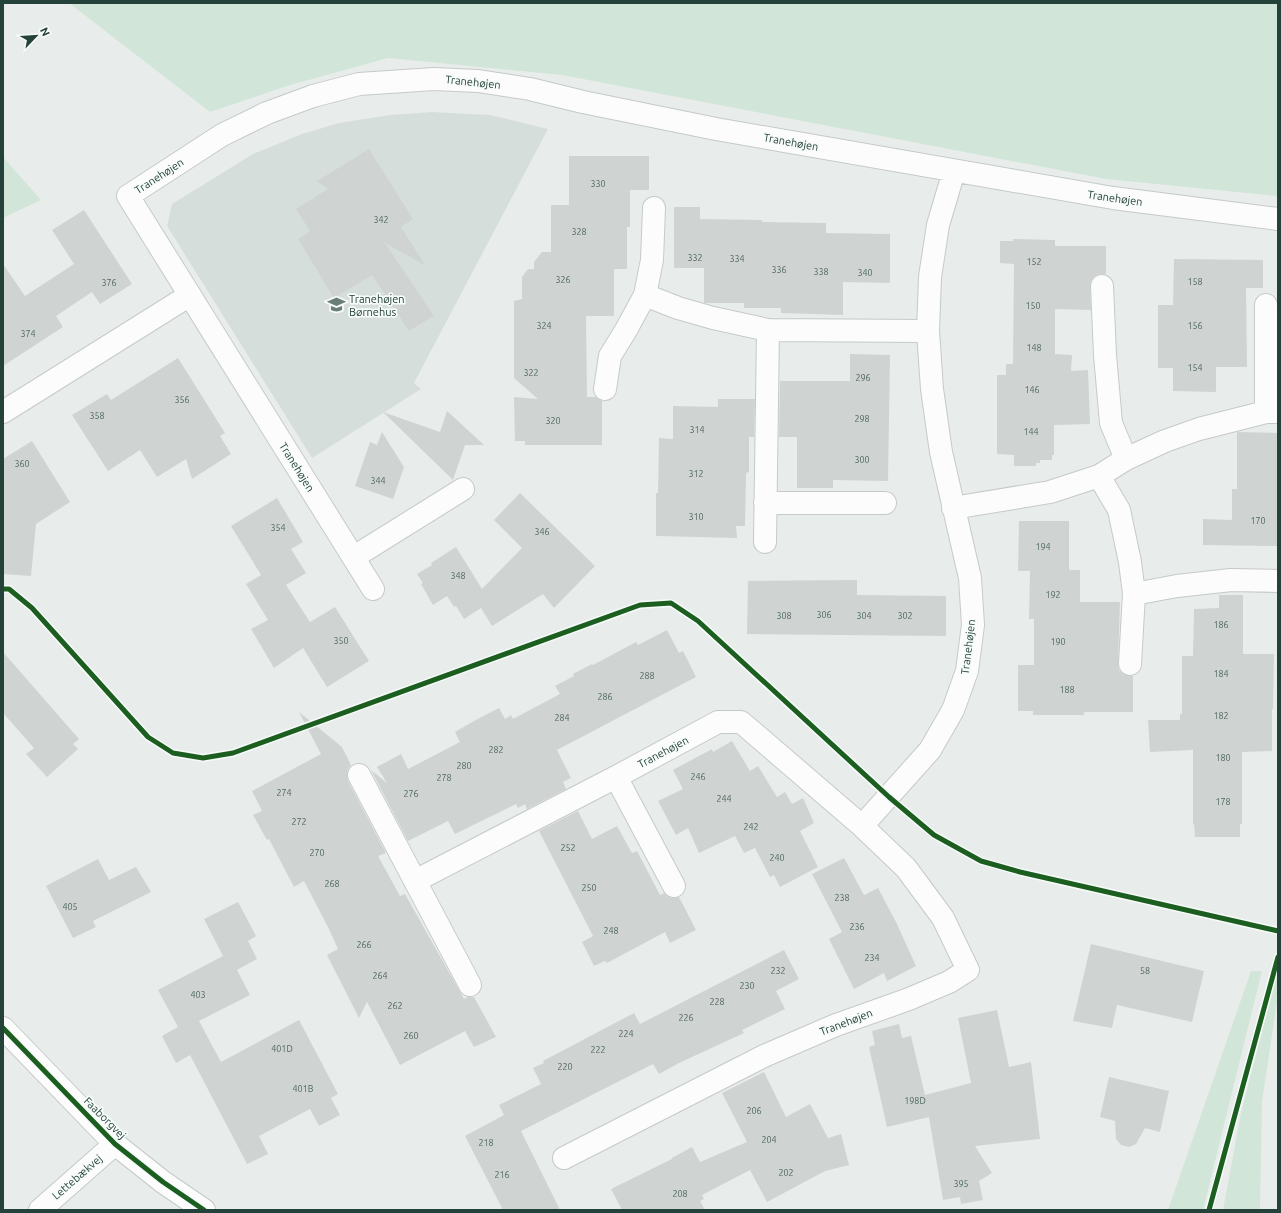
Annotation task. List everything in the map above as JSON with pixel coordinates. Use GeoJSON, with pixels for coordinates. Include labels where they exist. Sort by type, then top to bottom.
{"type":"FeatureCollection","features":[{"type":"Feature","properties":{"kind":"street","name":"Tranehøjen"},"geometry":{"type":"LineString","coordinates":[[374,589],[128,196],[222,136],[267,113],[313,96],[359,84],[434,79],[478,81],[530,89],[583,102],[716,129],[954,171],[1113,198],[1278,219]]}},
{"type":"Feature","properties":{"kind":"street","name":"Tranehøjen"},"geometry":{"type":"LineString","coordinates":[[862,826],[889,798],[930,750],[953,710],[967,671],[973,625],[970,578],[941,452],[932,389],[928,331],[930,277],[938,226],[954,171]]}},
{"type":"Feature","properties":{"kind":"street"},"geometry":{"type":"LineString","coordinates":[[605,389],[610,356],[646,295],[652,260],[654,208]]}},
{"type":"Feature","properties":{"kind":"street"},"geometry":{"type":"LineString","coordinates":[[1102,286],[1105,355],[1111,423],[1126,459]]}},
{"type":"Feature","properties":{"kind":"street"},"geometry":{"type":"LineString","coordinates":[[3,412],[190,295]]}},
{"type":"Feature","properties":{"kind":"street"},"geometry":{"type":"LineString","coordinates":[[646,295],[678,308],[713,318],[768,330],[928,331]]}},
{"type":"Feature","properties":{"kind":"street"},"geometry":{"type":"LineString","coordinates":[[953,508],[1050,492],[1099,476],[1126,459],[1165,441],[1198,429],[1272,412],[1266,305]]}},
{"type":"Feature","properties":{"kind":"street"},"geometry":{"type":"LineString","coordinates":[[764,542],[768,330]]}},
{"type":"Feature","properties":{"kind":"street"},"geometry":{"type":"LineString","coordinates":[[1099,476],[1119,510],[1130,562],[1134,594],[1130,664]]}},
{"type":"Feature","properties":{"kind":"street"},"geometry":{"type":"LineString","coordinates":[[354,557],[463,489]]}},
{"type":"Feature","properties":{"kind":"street"},"geometry":{"type":"LineString","coordinates":[[765,503],[885,503]]}},
{"type":"Feature","properties":{"kind":"street"},"geometry":{"type":"LineString","coordinates":[[1134,594],[1177,586],[1231,580],[1278,581]]}},
{"type":"Feature","properties":{"kind":"street","name":"Tranehøjen"},"geometry":{"type":"LineString","coordinates":[[415,880],[616,778],[718,722],[741,722],[862,826],[906,868],[943,918],[968,970],[949,982],[909,999],[836,1025],[764,1056],[564,1158]]}},
{"type":"Feature","properties":{"kind":"street"},"geometry":{"type":"LineString","coordinates":[[359,775],[470,985]]}},
{"type":"Feature","properties":{"kind":"street"},"geometry":{"type":"LineString","coordinates":[[616,778],[674,886]]}},
{"type":"Feature","properties":{"kind":"street","name":"Faaborgvej"},"geometry":{"type":"LineString","coordinates":[[3,1028],[115,1144],[163,1182],[204,1210]]}},
{"type":"Feature","properties":{"kind":"street","name":"Lettebækvej"},"geometry":{"type":"LineString","coordinates":[[40,1210],[115,1144]]}},
{"type":"Feature","properties":{"kind":"shaded area","name":"Tranehøjen Børnehus"},"geometry":{"type":"Polygon","coordinates":[[[432,112],[490,115],[548,129],[414,383],[421,389],[312,458],[167,226],[172,204],[253,154],[302,134],[339,123],[390,115],[432,112]]]}},
{"type":"Feature","properties":{"kind":"green space"},"geometry":{"type":"Polygon","coordinates":[[[69,3],[1278,3],[1278,196],[1106,179],[562,75],[388,58],[287,86],[210,112],[69,3]]]}},
{"type":"Feature","properties":{"kind":"green space"},"geometry":{"type":"Polygon","coordinates":[[[3,157],[41,200],[3,218],[3,157]]]}},
{"type":"Feature","properties":{"kind":"green space"},"geometry":{"type":"Polygon","coordinates":[[[1278,969],[1278,995],[1262,1102],[1260,1210],[1223,1210],[1241,1113],[1278,969]]]}},
{"type":"Feature","properties":{"kind":"green space"},"geometry":{"type":"Polygon","coordinates":[[[1251,971],[1262,971],[1203,1210],[1168,1210],[1251,971]]]}},
{"type":"Feature","properties":{"kind":"building"},"geometry":{"type":"Polygon","coordinates":[[[369,149],[413,219],[401,227],[425,265],[385,243],[434,316],[409,331],[372,275],[334,298],[298,239],[310,231],[296,209],[328,189],[317,181],[369,149]]]}},
{"type":"Feature","properties":{"kind":"building"},"geometry":{"type":"Polygon","coordinates":[[[569,156],[649,156],[649,190],[630,190],[630,227],[627,227],[627,269],[614,269],[614,316],[586,316],[587,397],[596,397],[602,401],[602,445],[525,445],[525,441],[515,441],[514,397],[538,399],[514,378],[514,301],[522,299],[522,277],[528,269],[534,269],[534,262],[542,252],[551,252],[551,205],[569,205],[569,156]]]}},
{"type":"Feature","properties":{"kind":"building"},"geometry":{"type":"Polygon","coordinates":[[[674,207],[700,207],[700,219],[826,223],[826,233],[890,234],[890,283],[843,282],[843,315],[781,313],[781,308],[744,308],[744,303],[704,303],[704,268],[674,268],[674,207]]]}},
{"type":"Feature","properties":{"kind":"building"},"geometry":{"type":"Polygon","coordinates":[[[84,210],[132,284],[100,304],[92,292],[56,316],[63,327],[3,366],[3,264],[25,296],[74,264],[52,230],[84,210]]]}},
{"type":"Feature","properties":{"kind":"building"},"geometry":{"type":"Polygon","coordinates":[[[1013,239],[1055,240],[1055,246],[1106,246],[1106,274],[1096,275],[1091,281],[1091,310],[1055,309],[1055,354],[1072,355],[1071,371],[1088,370],[1090,424],[1054,425],[1054,455],[1052,455],[1052,460],[1040,460],[1040,463],[1036,463],[1036,466],[1014,466],[1014,455],[997,454],[997,375],[1006,375],[1006,364],[1013,364],[1014,264],[1000,263],[1000,241],[1013,241],[1013,239]]]}},
{"type":"Feature","properties":{"kind":"building"},"geometry":{"type":"Polygon","coordinates":[[[1174,259],[1263,260],[1263,288],[1246,288],[1247,367],[1216,367],[1216,392],[1173,391],[1173,368],[1158,368],[1158,305],[1173,305],[1174,259]]]}},
{"type":"Feature","properties":{"kind":"building"},"geometry":{"type":"Polygon","coordinates":[[[850,354],[890,355],[888,481],[833,480],[833,488],[797,488],[797,437],[779,437],[780,381],[850,381],[850,354]]]}},
{"type":"Feature","properties":{"kind":"building"},"geometry":{"type":"Polygon","coordinates":[[[178,358],[225,433],[220,436],[231,454],[192,479],[186,459],[157,477],[140,450],[108,471],[72,415],[107,394],[111,400],[178,358]]]}},
{"type":"Feature","properties":{"kind":"building"},"geometry":{"type":"Polygon","coordinates":[[[718,399],[755,399],[754,437],[749,437],[749,472],[746,473],[745,526],[736,526],[737,538],[656,536],[656,493],[658,493],[659,438],[673,439],[673,406],[718,407],[718,399]]]}},
{"type":"Feature","properties":{"kind":"building"},"geometry":{"type":"Polygon","coordinates":[[[447,411],[484,445],[465,445],[453,480],[383,412],[440,432],[447,411]]]}},
{"type":"Feature","properties":{"kind":"building"},"geometry":{"type":"Polygon","coordinates":[[[382,432],[404,467],[393,499],[355,486],[370,442],[377,445],[382,432]]]}},
{"type":"Feature","properties":{"kind":"building"},"geometry":{"type":"Polygon","coordinates":[[[1237,432],[1278,433],[1278,546],[1203,545],[1203,519],[1232,520],[1232,489],[1237,489],[1237,432]]]}},
{"type":"Feature","properties":{"kind":"building"},"geometry":{"type":"Polygon","coordinates":[[[32,441],[70,502],[36,524],[31,576],[3,574],[3,459],[32,441]]]}},
{"type":"Feature","properties":{"kind":"building"},"geometry":{"type":"Polygon","coordinates":[[[520,493],[595,566],[554,608],[543,594],[492,626],[481,608],[464,619],[456,606],[454,607],[447,596],[433,605],[421,584],[423,583],[417,574],[432,565],[431,563],[456,547],[482,589],[522,548],[494,520],[520,493]]]}},
{"type":"Feature","properties":{"kind":"building"},"geometry":{"type":"Polygon","coordinates":[[[277,498],[303,542],[291,549],[306,573],[286,585],[310,622],[335,607],[369,661],[327,687],[303,648],[274,668],[251,629],[268,620],[246,584],[261,575],[231,526],[277,498]]]}},
{"type":"Feature","properties":{"kind":"building"},"geometry":{"type":"Polygon","coordinates":[[[1019,521],[1069,521],[1069,570],[1080,570],[1080,602],[1120,602],[1118,664],[1119,670],[1123,674],[1133,676],[1133,712],[1084,712],[1084,715],[1033,715],[1033,711],[1018,711],[1018,665],[1034,665],[1034,619],[1029,619],[1030,571],[1018,571],[1019,521]]]}},
{"type":"Feature","properties":{"kind":"building"},"geometry":{"type":"Polygon","coordinates":[[[857,580],[857,595],[946,596],[946,636],[747,634],[748,581],[857,580]]]}},
{"type":"Feature","properties":{"kind":"building"},"geometry":{"type":"Polygon","coordinates":[[[1219,595],[1243,595],[1243,654],[1274,654],[1272,751],[1242,752],[1242,824],[1240,824],[1240,837],[1195,837],[1193,824],[1193,750],[1150,752],[1148,720],[1180,720],[1180,714],[1182,714],[1182,656],[1193,656],[1194,609],[1219,608],[1219,595]]]}},
{"type":"Feature","properties":{"kind":"building"},"geometry":{"type":"Polygon","coordinates":[[[667,630],[679,653],[683,651],[696,677],[557,750],[571,778],[563,782],[566,789],[527,809],[525,804],[518,808],[516,804],[455,834],[448,821],[408,841],[371,770],[387,783],[377,767],[401,754],[408,769],[460,742],[455,732],[474,721],[499,708],[505,719],[511,715],[513,719],[560,694],[555,686],[574,676],[573,674],[636,642],[638,645],[667,630]]]}},
{"type":"Feature","properties":{"kind":"building"},"geometry":{"type":"Polygon","coordinates":[[[3,652],[79,739],[73,744],[78,749],[47,777],[26,754],[34,748],[3,713],[3,652]]]}},
{"type":"Feature","properties":{"kind":"building"},"geometry":{"type":"Polygon","coordinates":[[[299,712],[342,747],[351,765],[347,774],[348,781],[386,853],[378,856],[400,896],[405,894],[464,999],[474,997],[496,1037],[474,1047],[465,1031],[400,1065],[367,1002],[359,1018],[327,955],[338,949],[304,881],[294,887],[269,839],[267,840],[253,815],[262,811],[252,791],[321,754],[299,712]]]}},
{"type":"Feature","properties":{"kind":"building"},"geometry":{"type":"Polygon","coordinates":[[[732,741],[750,771],[758,766],[777,797],[785,792],[792,804],[803,798],[814,823],[800,831],[818,867],[780,887],[774,875],[770,877],[755,848],[744,853],[735,836],[699,853],[688,828],[676,835],[658,801],[683,789],[673,770],[712,749],[713,752],[732,741]]]}},
{"type":"Feature","properties":{"kind":"building"},"geometry":{"type":"Polygon","coordinates":[[[578,811],[592,839],[617,826],[632,853],[637,851],[660,895],[664,893],[668,897],[679,897],[696,930],[670,943],[665,932],[607,963],[605,961],[594,966],[582,942],[593,936],[539,831],[578,811]]]}},
{"type":"Feature","properties":{"kind":"building"},"geometry":{"type":"Polygon","coordinates":[[[844,858],[864,895],[878,888],[896,922],[916,966],[887,981],[884,973],[854,989],[829,939],[842,932],[812,874],[844,858]]]}},
{"type":"Feature","properties":{"kind":"building"},"geometry":{"type":"Polygon","coordinates":[[[98,859],[109,880],[136,867],[151,892],[93,921],[96,927],[73,938],[46,886],[98,859]]]}},
{"type":"Feature","properties":{"kind":"building"},"geometry":{"type":"Polygon","coordinates":[[[238,902],[256,936],[248,941],[257,959],[237,970],[250,995],[199,1021],[221,1062],[299,1020],[338,1094],[331,1098],[340,1115],[319,1126],[310,1109],[259,1136],[268,1154],[247,1164],[190,1055],[176,1063],[162,1036],[178,1027],[158,990],[223,956],[204,919],[238,902]]]}},
{"type":"Feature","properties":{"kind":"building"},"geometry":{"type":"Polygon","coordinates":[[[1091,944],[1204,971],[1192,1022],[1117,1005],[1112,1028],[1073,1021],[1091,944]]]}},
{"type":"Feature","properties":{"kind":"building"},"geometry":{"type":"Polygon","coordinates":[[[784,950],[799,979],[776,991],[785,1009],[742,1030],[744,1033],[679,1063],[659,1074],[653,1064],[521,1131],[560,1210],[503,1210],[465,1136],[504,1115],[499,1105],[541,1084],[533,1068],[544,1063],[543,1061],[634,1013],[640,1024],[784,950]]]}},
{"type":"Feature","properties":{"kind":"building"},"geometry":{"type":"Polygon","coordinates":[[[997,1010],[1009,1067],[1031,1062],[1040,1139],[975,1146],[992,1173],[979,1181],[983,1200],[961,1204],[960,1197],[943,1200],[929,1117],[887,1127],[869,1047],[875,1045],[872,1031],[899,1024],[902,1038],[911,1036],[925,1095],[971,1083],[958,1018],[997,1010]]]}},
{"type":"Feature","properties":{"kind":"building"},"geometry":{"type":"Polygon","coordinates":[[[764,1072],[786,1117],[810,1104],[828,1138],[841,1134],[849,1165],[825,1171],[767,1202],[750,1170],[702,1195],[704,1199],[700,1201],[705,1210],[622,1210],[611,1189],[672,1159],[692,1147],[700,1162],[747,1142],[722,1093],[764,1072]]]}},
{"type":"Feature","properties":{"kind":"building"},"geometry":{"type":"Polygon","coordinates":[[[1109,1077],[1169,1091],[1160,1132],[1145,1128],[1136,1144],[1129,1147],[1121,1145],[1116,1139],[1115,1121],[1100,1117],[1109,1077]]]}},
{"type":"Feature","properties":{"kind":"cycle path"},"geometry":{"type":"LineString","coordinates":[[3,589],[9,589],[32,608],[148,737],[173,753],[203,758],[233,753],[640,605],[671,603],[698,621],[889,797],[934,835],[981,861],[1020,872],[1278,931]]}},
{"type":"Feature","properties":{"kind":"cycle path"},"geometry":{"type":"LineString","coordinates":[[1209,1210],[1278,957]]}},
{"type":"Feature","properties":{"kind":"cycle path"},"geometry":{"type":"LineString","coordinates":[[3,1028],[115,1144],[163,1182],[204,1210]]}},
{"type":"Feature","properties":{"kind":"place","name":"Tranehøjen Børnehus"},"geometry":{"type":"Point","coordinates":[336,305]}}]}
